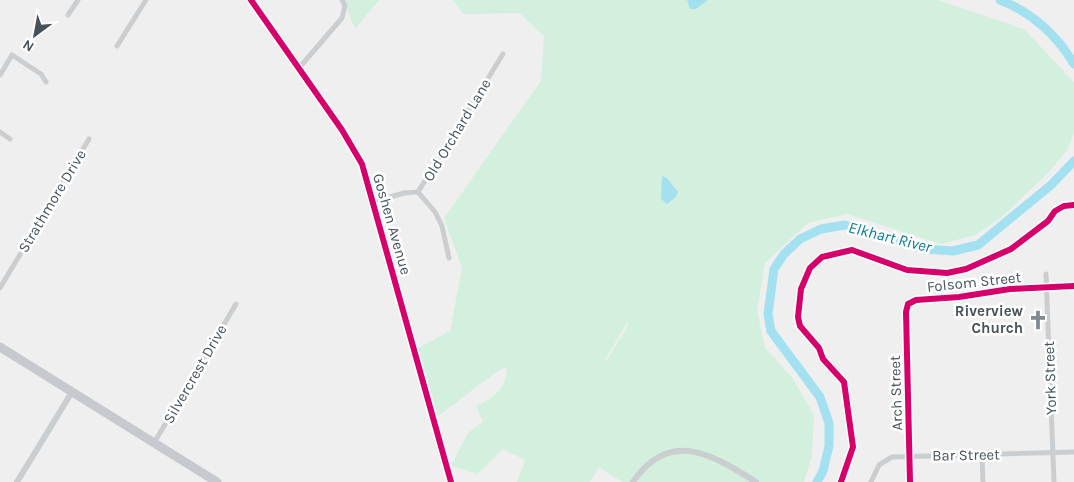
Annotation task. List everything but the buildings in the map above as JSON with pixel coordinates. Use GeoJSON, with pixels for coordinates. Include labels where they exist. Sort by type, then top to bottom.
{"type":"FeatureCollection","features":[{"type":"Feature","properties":{"kind":"main road"},"geometry":{"type":"LineString","coordinates":[[0,347],[217,482]]}},
{"type":"Feature","properties":{"kind":"street"},"geometry":{"type":"LineString","coordinates":[[68,15],[78,0]]}},
{"type":"Feature","properties":{"kind":"street"},"geometry":{"type":"LineString","coordinates":[[117,46],[146,0]]}},
{"type":"Feature","properties":{"kind":"street","name":"Goshen Avenue"},"geometry":{"type":"LineString","coordinates":[[251,0],[354,149],[362,164],[451,482]]}},
{"type":"Feature","properties":{"kind":"street"},"geometry":{"type":"LineString","coordinates":[[298,68],[342,18],[345,6],[342,0]]}},
{"type":"Feature","properties":{"kind":"street","name":"Old Orchard Lane"},"geometry":{"type":"LineString","coordinates":[[373,202],[404,193],[418,192],[503,54]]}},
{"type":"Feature","properties":{"kind":"street"},"geometry":{"type":"LineString","coordinates":[[0,75],[12,55],[41,74],[46,82]]}},
{"type":"Feature","properties":{"kind":"street"},"geometry":{"type":"LineString","coordinates":[[0,132],[10,139]]}},
{"type":"Feature","properties":{"kind":"street","name":"Strathmore Drive"},"geometry":{"type":"LineString","coordinates":[[0,288],[89,139]]}},
{"type":"Feature","properties":{"kind":"street"},"geometry":{"type":"LineString","coordinates":[[418,192],[435,212],[442,226],[450,258]]}},
{"type":"Feature","properties":{"kind":"street","name":"York Street"},"geometry":{"type":"LineString","coordinates":[[1046,274],[1054,482]]}},
{"type":"Feature","properties":{"kind":"street","name":"Folsom Street"},"geometry":{"type":"LineString","coordinates":[[908,304],[916,300],[959,297],[1010,289],[1074,286]]}},
{"type":"Feature","properties":{"kind":"street","name":"Silvercrest Drive"},"geometry":{"type":"LineString","coordinates":[[154,443],[236,304]]}},
{"type":"Feature","properties":{"kind":"street","name":"Arch Street"},"geometry":{"type":"LineString","coordinates":[[908,304],[906,312],[910,482]]}},
{"type":"Feature","properties":{"kind":"street"},"geometry":{"type":"LineString","coordinates":[[16,482],[72,392]]}},
{"type":"Feature","properties":{"kind":"street"},"geometry":{"type":"LineString","coordinates":[[633,482],[645,467],[659,457],[690,450],[714,457],[756,482]]}},
{"type":"Feature","properties":{"kind":"street","name":"Bar Street"},"geometry":{"type":"LineString","coordinates":[[871,482],[879,465],[886,459],[910,456],[1074,452]]}},
{"type":"Feature","properties":{"kind":"street"},"geometry":{"type":"LineString","coordinates":[[982,455],[983,482]]}},
{"type":"Feature","properties":{"kind":"green space"},"geometry":{"type":"Polygon","coordinates":[[[343,0],[379,0],[355,29],[343,0]]]}},
{"type":"Feature","properties":{"kind":"green space"},"geometry":{"type":"Polygon","coordinates":[[[453,0],[938,0],[1024,29],[1074,82],[1074,133],[1068,149],[1049,172],[1002,217],[975,235],[941,244],[847,214],[808,223],[765,263],[757,310],[765,348],[792,377],[814,415],[812,456],[804,482],[622,482],[599,467],[590,482],[517,482],[525,460],[503,449],[478,474],[451,466],[468,433],[483,422],[476,406],[494,396],[502,387],[507,367],[499,370],[438,416],[418,348],[450,331],[462,268],[444,218],[541,81],[544,36],[519,13],[463,14],[453,0]],[[629,319],[606,361],[626,329],[629,319]]]}},
{"type":"Feature","properties":{"kind":"water"},"geometry":{"type":"Polygon","coordinates":[[[687,0],[708,0],[696,9],[690,9],[687,0]]]}},
{"type":"Feature","properties":{"kind":"water"},"geometry":{"type":"Polygon","coordinates":[[[662,176],[667,178],[678,192],[676,197],[667,204],[661,199],[662,176]]]}},
{"type":"Feature","properties":{"kind":"waterway","name":"Elkhart River"},"geometry":{"type":"LineString","coordinates":[[1000,0],[1033,18],[1060,43],[1074,64]]}},
{"type":"Feature","properties":{"kind":"waterway","name":"Elkhart River"},"geometry":{"type":"LineString","coordinates":[[817,482],[823,471],[829,446],[829,423],[820,397],[771,331],[768,314],[774,269],[784,254],[800,239],[821,229],[845,225],[925,249],[953,251],[978,245],[1051,185],[1074,161]]}},
{"type":"Feature","properties":{"kind":"cycle path"},"geometry":{"type":"LineString","coordinates":[[251,0],[342,130],[362,164],[451,482]]}},
{"type":"Feature","properties":{"kind":"cycle path"},"geometry":{"type":"LineString","coordinates":[[841,482],[853,447],[844,382],[823,359],[819,348],[800,326],[798,317],[801,289],[810,268],[822,257],[852,250],[907,270],[947,273],[966,269],[1011,249],[1048,221],[1055,211],[1064,206],[1074,205]]}},
{"type":"Feature","properties":{"kind":"cycle path"},"geometry":{"type":"LineString","coordinates":[[910,482],[906,312],[908,304],[916,300],[959,297],[1010,289],[1074,286]]}},
{"type":"Feature","properties":{"kind":"place","name":"Riverview Church"},"geometry":{"type":"Point","coordinates":[1038,320]}}]}
